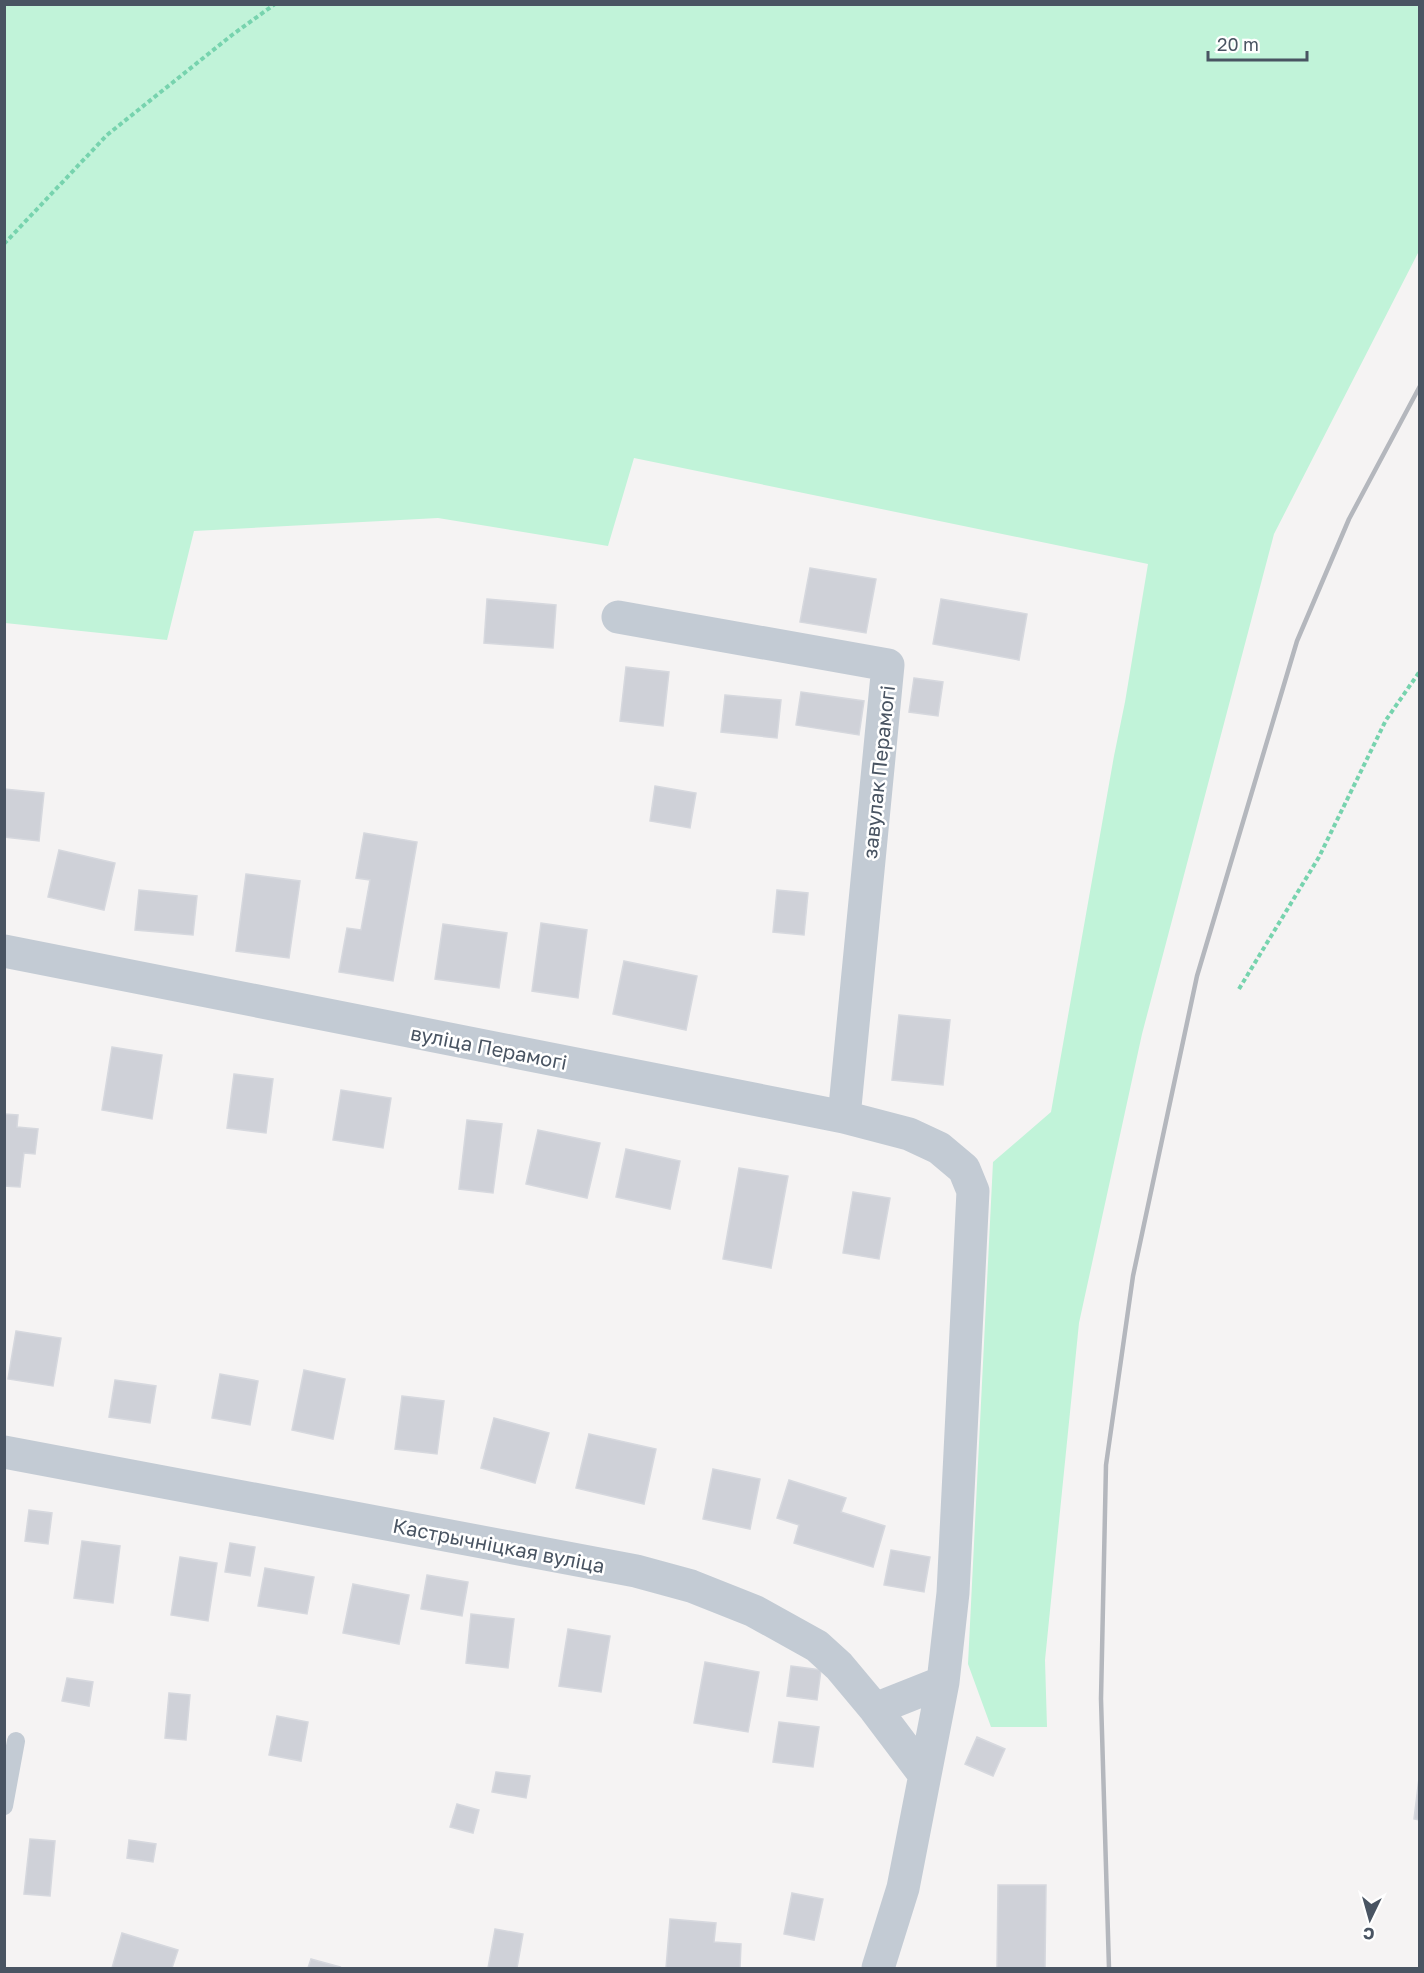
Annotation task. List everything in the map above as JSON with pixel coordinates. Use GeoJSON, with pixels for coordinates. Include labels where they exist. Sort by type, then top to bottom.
{"type":"FeatureCollection","features":[{"type":"Feature","properties":{"kind":"street","name":"завулак Перамогі"},"geometry":{"type":"LineString","coordinates":[[618,617],[888,665],[844,1118]]}},
{"type":"Feature","properties":{"kind":"street","name":"вуліца Перамогі"},"geometry":{"type":"LineString","coordinates":[[4,951],[844,1118],[909,1134],[939,1148],[964,1168],[973,1191],[953,1593],[944,1682]]}},
{"type":"Feature","properties":{"kind":"street","name":"Кастрычніцкая вуліца"},"geometry":{"type":"LineString","coordinates":[[4,1452],[636,1571],[691,1586],[754,1611],[817,1646],[839,1666],[875,1709],[924,1774]]}},
{"type":"Feature","properties":{"kind":"street"},"geometry":{"type":"LineString","coordinates":[[875,1709],[944,1682]]}},
{"type":"Feature","properties":{"kind":"street"},"geometry":{"type":"LineString","coordinates":[[878,1968],[903,1888],[944,1682]]}},
{"type":"Feature","properties":{"kind":"lane"},"geometry":{"type":"LineString","coordinates":[[4,1806],[16,1741]]}},
{"type":"Feature","properties":{"kind":"path"},"geometry":{"type":"LineString","coordinates":[[4,244],[107,135],[232,35],[275,4]]}},
{"type":"Feature","properties":{"kind":"path"},"geometry":{"type":"LineString","coordinates":[[1239,989],[1319,857],[1386,720],[1419,671]]}},
{"type":"Feature","properties":{"kind":"green space"},"geometry":{"type":"Polygon","coordinates":[[[5,4],[1419,5],[1419,251],[1274,534],[1142,1034],[1079,1323],[1045,1660],[1047,1727],[991,1727],[968,1664],[993,1162],[1051,1112],[1148,564],[634,458],[608,546],[438,518],[194,531],[167,640],[5,623],[5,4]]]}},
{"type":"Feature","properties":{"kind":"building"},"geometry":{"type":"Polygon","coordinates":[[[810,568],[876,579],[866,633],[800,622],[810,568]]]}},
{"type":"Feature","properties":{"kind":"building"},"geometry":{"type":"Polygon","coordinates":[[[487,599],[556,605],[553,648],[484,643],[487,599]]]}},
{"type":"Feature","properties":{"kind":"building"},"geometry":{"type":"Polygon","coordinates":[[[941,599],[1027,614],[1019,660],[933,644],[941,599]]]}},
{"type":"Feature","properties":{"kind":"building"},"geometry":{"type":"Polygon","coordinates":[[[626,667],[669,672],[663,726],[620,721],[626,667]]]}},
{"type":"Feature","properties":{"kind":"building"},"geometry":{"type":"Polygon","coordinates":[[[914,678],[943,682],[938,716],[909,712],[914,678]]]}},
{"type":"Feature","properties":{"kind":"building"},"geometry":{"type":"Polygon","coordinates":[[[801,692],[864,701],[859,735],[796,725],[801,692]]]}},
{"type":"Feature","properties":{"kind":"building"},"geometry":{"type":"Polygon","coordinates":[[[725,695],[781,700],[777,738],[721,732],[725,695]]]}},
{"type":"Feature","properties":{"kind":"building"},"geometry":{"type":"Polygon","coordinates":[[[655,786],[696,793],[690,828],[650,821],[655,786]]]}},
{"type":"Feature","properties":{"kind":"building"},"geometry":{"type":"Polygon","coordinates":[[[4,789],[44,793],[39,841],[4,837],[4,789]]]}},
{"type":"Feature","properties":{"kind":"building"},"geometry":{"type":"Polygon","coordinates":[[[364,833],[417,842],[393,981],[339,972],[347,928],[361,930],[370,880],[356,878],[364,833]]]}},
{"type":"Feature","properties":{"kind":"building"},"geometry":{"type":"Polygon","coordinates":[[[59,850],[115,863],[104,910],[48,897],[59,850]]]}},
{"type":"Feature","properties":{"kind":"building"},"geometry":{"type":"Polygon","coordinates":[[[246,874],[300,881],[289,958],[236,951],[246,874]]]}},
{"type":"Feature","properties":{"kind":"building"},"geometry":{"type":"Polygon","coordinates":[[[139,890],[197,896],[193,935],[135,930],[139,890]]]}},
{"type":"Feature","properties":{"kind":"building"},"geometry":{"type":"Polygon","coordinates":[[[777,890],[808,893],[804,935],[773,932],[777,890]]]}},
{"type":"Feature","properties":{"kind":"building"},"geometry":{"type":"Polygon","coordinates":[[[541,923],[587,930],[578,998],[532,991],[541,923]]]}},
{"type":"Feature","properties":{"kind":"building"},"geometry":{"type":"Polygon","coordinates":[[[443,924],[507,933],[499,988],[435,979],[443,924]]]}},
{"type":"Feature","properties":{"kind":"building"},"geometry":{"type":"Polygon","coordinates":[[[624,961],[697,976],[686,1030],[613,1014],[624,961]]]}},
{"type":"Feature","properties":{"kind":"building"},"geometry":{"type":"Polygon","coordinates":[[[899,1015],[950,1020],[943,1085],[892,1080],[899,1015]]]}},
{"type":"Feature","properties":{"kind":"building"},"geometry":{"type":"Polygon","coordinates":[[[112,1047],[162,1055],[152,1119],[102,1110],[112,1047]]]}},
{"type":"Feature","properties":{"kind":"building"},"geometry":{"type":"Polygon","coordinates":[[[234,1074],[273,1079],[266,1133],[227,1128],[234,1074]]]}},
{"type":"Feature","properties":{"kind":"building"},"geometry":{"type":"Polygon","coordinates":[[[341,1090],[391,1098],[383,1148],[333,1140],[341,1090]]]}},
{"type":"Feature","properties":{"kind":"building"},"geometry":{"type":"Polygon","coordinates":[[[4,1114],[18,1115],[17,1127],[38,1129],[35,1154],[24,1153],[20,1187],[4,1186],[4,1114]]]}},
{"type":"Feature","properties":{"kind":"building"},"geometry":{"type":"Polygon","coordinates":[[[467,1120],[502,1124],[493,1193],[459,1189],[467,1120]]]}},
{"type":"Feature","properties":{"kind":"building"},"geometry":{"type":"Polygon","coordinates":[[[538,1130],[600,1143],[587,1198],[526,1184],[538,1130]]]}},
{"type":"Feature","properties":{"kind":"building"},"geometry":{"type":"Polygon","coordinates":[[[626,1149],[680,1161],[670,1209],[616,1197],[626,1149]]]}},
{"type":"Feature","properties":{"kind":"building"},"geometry":{"type":"Polygon","coordinates":[[[739,1168],[788,1176],[771,1268],[723,1259],[739,1168]]]}},
{"type":"Feature","properties":{"kind":"building"},"geometry":{"type":"Polygon","coordinates":[[[853,1192],[890,1198],[879,1259],[843,1253],[853,1192]]]}},
{"type":"Feature","properties":{"kind":"building"},"geometry":{"type":"Polygon","coordinates":[[[16,1331],[61,1338],[53,1386],[8,1379],[16,1331]]]}},
{"type":"Feature","properties":{"kind":"building"},"geometry":{"type":"Polygon","coordinates":[[[304,1370],[345,1379],[333,1439],[292,1430],[304,1370]]]}},
{"type":"Feature","properties":{"kind":"building"},"geometry":{"type":"Polygon","coordinates":[[[220,1374],[258,1381],[250,1425],[212,1418],[220,1374]]]}},
{"type":"Feature","properties":{"kind":"building"},"geometry":{"type":"Polygon","coordinates":[[[115,1380],[156,1386],[150,1423],[109,1417],[115,1380]]]}},
{"type":"Feature","properties":{"kind":"building"},"geometry":{"type":"Polygon","coordinates":[[[402,1396],[444,1401],[437,1454],[395,1449],[402,1396]]]}},
{"type":"Feature","properties":{"kind":"building"},"geometry":{"type":"Polygon","coordinates":[[[494,1418],[549,1433],[535,1483],[481,1468],[494,1418]]]}},
{"type":"Feature","properties":{"kind":"building"},"geometry":{"type":"Polygon","coordinates":[[[589,1434],[656,1449],[644,1504],[576,1488],[589,1434]]]}},
{"type":"Feature","properties":{"kind":"building"},"geometry":{"type":"Polygon","coordinates":[[[713,1469],[760,1479],[750,1529],[703,1519],[713,1469]]]}},
{"type":"Feature","properties":{"kind":"building"},"geometry":{"type":"Polygon","coordinates":[[[789,1480],[846,1498],[841,1512],[885,1526],[873,1567],[794,1543],[799,1525],[777,1518],[789,1480]]]}},
{"type":"Feature","properties":{"kind":"building"},"geometry":{"type":"Polygon","coordinates":[[[29,1510],[52,1513],[48,1544],[25,1541],[29,1510]]]}},
{"type":"Feature","properties":{"kind":"building"},"geometry":{"type":"Polygon","coordinates":[[[82,1541],[120,1546],[113,1603],[74,1598],[82,1541]]]}},
{"type":"Feature","properties":{"kind":"building"},"geometry":{"type":"Polygon","coordinates":[[[230,1543],[255,1547],[250,1576],[225,1572],[230,1543]]]}},
{"type":"Feature","properties":{"kind":"building"},"geometry":{"type":"Polygon","coordinates":[[[891,1550],[930,1557],[924,1592],[884,1585],[891,1550]]]}},
{"type":"Feature","properties":{"kind":"building"},"geometry":{"type":"Polygon","coordinates":[[[180,1557],[217,1563],[208,1621],[171,1615],[180,1557]]]}},
{"type":"Feature","properties":{"kind":"building"},"geometry":{"type":"Polygon","coordinates":[[[265,1568],[314,1577],[307,1614],[258,1606],[265,1568]]]}},
{"type":"Feature","properties":{"kind":"building"},"geometry":{"type":"Polygon","coordinates":[[[427,1575],[468,1582],[462,1616],[421,1609],[427,1575]]]}},
{"type":"Feature","properties":{"kind":"building"},"geometry":{"type":"Polygon","coordinates":[[[353,1584],[409,1595],[399,1644],[343,1633],[353,1584]]]}},
{"type":"Feature","properties":{"kind":"building"},"geometry":{"type":"Polygon","coordinates":[[[471,1614],[514,1619],[508,1668],[466,1663],[471,1614]]]}},
{"type":"Feature","properties":{"kind":"building"},"geometry":{"type":"Polygon","coordinates":[[[568,1629],[610,1636],[601,1692],[559,1686],[568,1629]]]}},
{"type":"Feature","properties":{"kind":"building"},"geometry":{"type":"Polygon","coordinates":[[[705,1662],[759,1672],[748,1732],[694,1723],[705,1662]]]}},
{"type":"Feature","properties":{"kind":"building"},"geometry":{"type":"Polygon","coordinates":[[[791,1666],[821,1670],[817,1700],[787,1696],[791,1666]]]}},
{"type":"Feature","properties":{"kind":"building"},"geometry":{"type":"Polygon","coordinates":[[[67,1678],[93,1682],[89,1706],[62,1701],[67,1678]]]}},
{"type":"Feature","properties":{"kind":"building"},"geometry":{"type":"Polygon","coordinates":[[[169,1693],[190,1695],[186,1740],[165,1738],[169,1693]]]}},
{"type":"Feature","properties":{"kind":"building"},"geometry":{"type":"Polygon","coordinates":[[[277,1716],[308,1722],[301,1761],[269,1755],[277,1716]]]}},
{"type":"Feature","properties":{"kind":"building"},"geometry":{"type":"Polygon","coordinates":[[[779,1722],[819,1727],[813,1767],[773,1762],[779,1722]]]}},
{"type":"Feature","properties":{"kind":"building"},"geometry":{"type":"Polygon","coordinates":[[[977,1737],[1005,1749],[993,1776],[965,1764],[977,1737]]]}},
{"type":"Feature","properties":{"kind":"building"},"geometry":{"type":"Polygon","coordinates":[[[1420,1770],[1420,1820],[1414,1819],[1420,1770]]]}},
{"type":"Feature","properties":{"kind":"building"},"geometry":{"type":"Polygon","coordinates":[[[496,1772],[530,1776],[526,1798],[492,1792],[496,1772]]]}},
{"type":"Feature","properties":{"kind":"building"},"geometry":{"type":"Polygon","coordinates":[[[457,1804],[479,1810],[473,1833],[450,1827],[457,1804]]]}},
{"type":"Feature","properties":{"kind":"building"},"geometry":{"type":"Polygon","coordinates":[[[30,1839],[55,1841],[50,1896],[24,1894],[30,1839]]]}},
{"type":"Feature","properties":{"kind":"building"},"geometry":{"type":"Polygon","coordinates":[[[129,1840],[156,1844],[153,1862],[127,1858],[129,1840]]]}},
{"type":"Feature","properties":{"kind":"building"},"geometry":{"type":"Polygon","coordinates":[[[998,1885],[1046,1885],[1045,1968],[997,1968],[998,1885]]]}},
{"type":"Feature","properties":{"kind":"building"},"geometry":{"type":"Polygon","coordinates":[[[792,1893],[823,1899],[814,1940],[784,1934],[792,1893]]]}},
{"type":"Feature","properties":{"kind":"building"},"geometry":{"type":"Polygon","coordinates":[[[670,1919],[716,1923],[714,1942],[741,1944],[740,1968],[666,1968],[670,1919]]]}},
{"type":"Feature","properties":{"kind":"building"},"geometry":{"type":"Polygon","coordinates":[[[495,1929],[523,1934],[517,1968],[488,1968],[495,1929]]]}},
{"type":"Feature","properties":{"kind":"building"},"geometry":{"type":"Polygon","coordinates":[[[122,1933],[178,1950],[172,1968],[112,1968],[122,1933]]]}},
{"type":"Feature","properties":{"kind":"building"},"geometry":{"type":"Polygon","coordinates":[[[311,1959],[340,1967],[308,1968],[311,1959]]]}},
{"type":"Feature","properties":{"kind":"railway"},"geometry":{"type":"LineString","coordinates":[[1109,1968],[1101,1699],[1106,1465],[1133,1276],[1197,976],[1297,641],[1349,519],[1420,386]]}}]}
